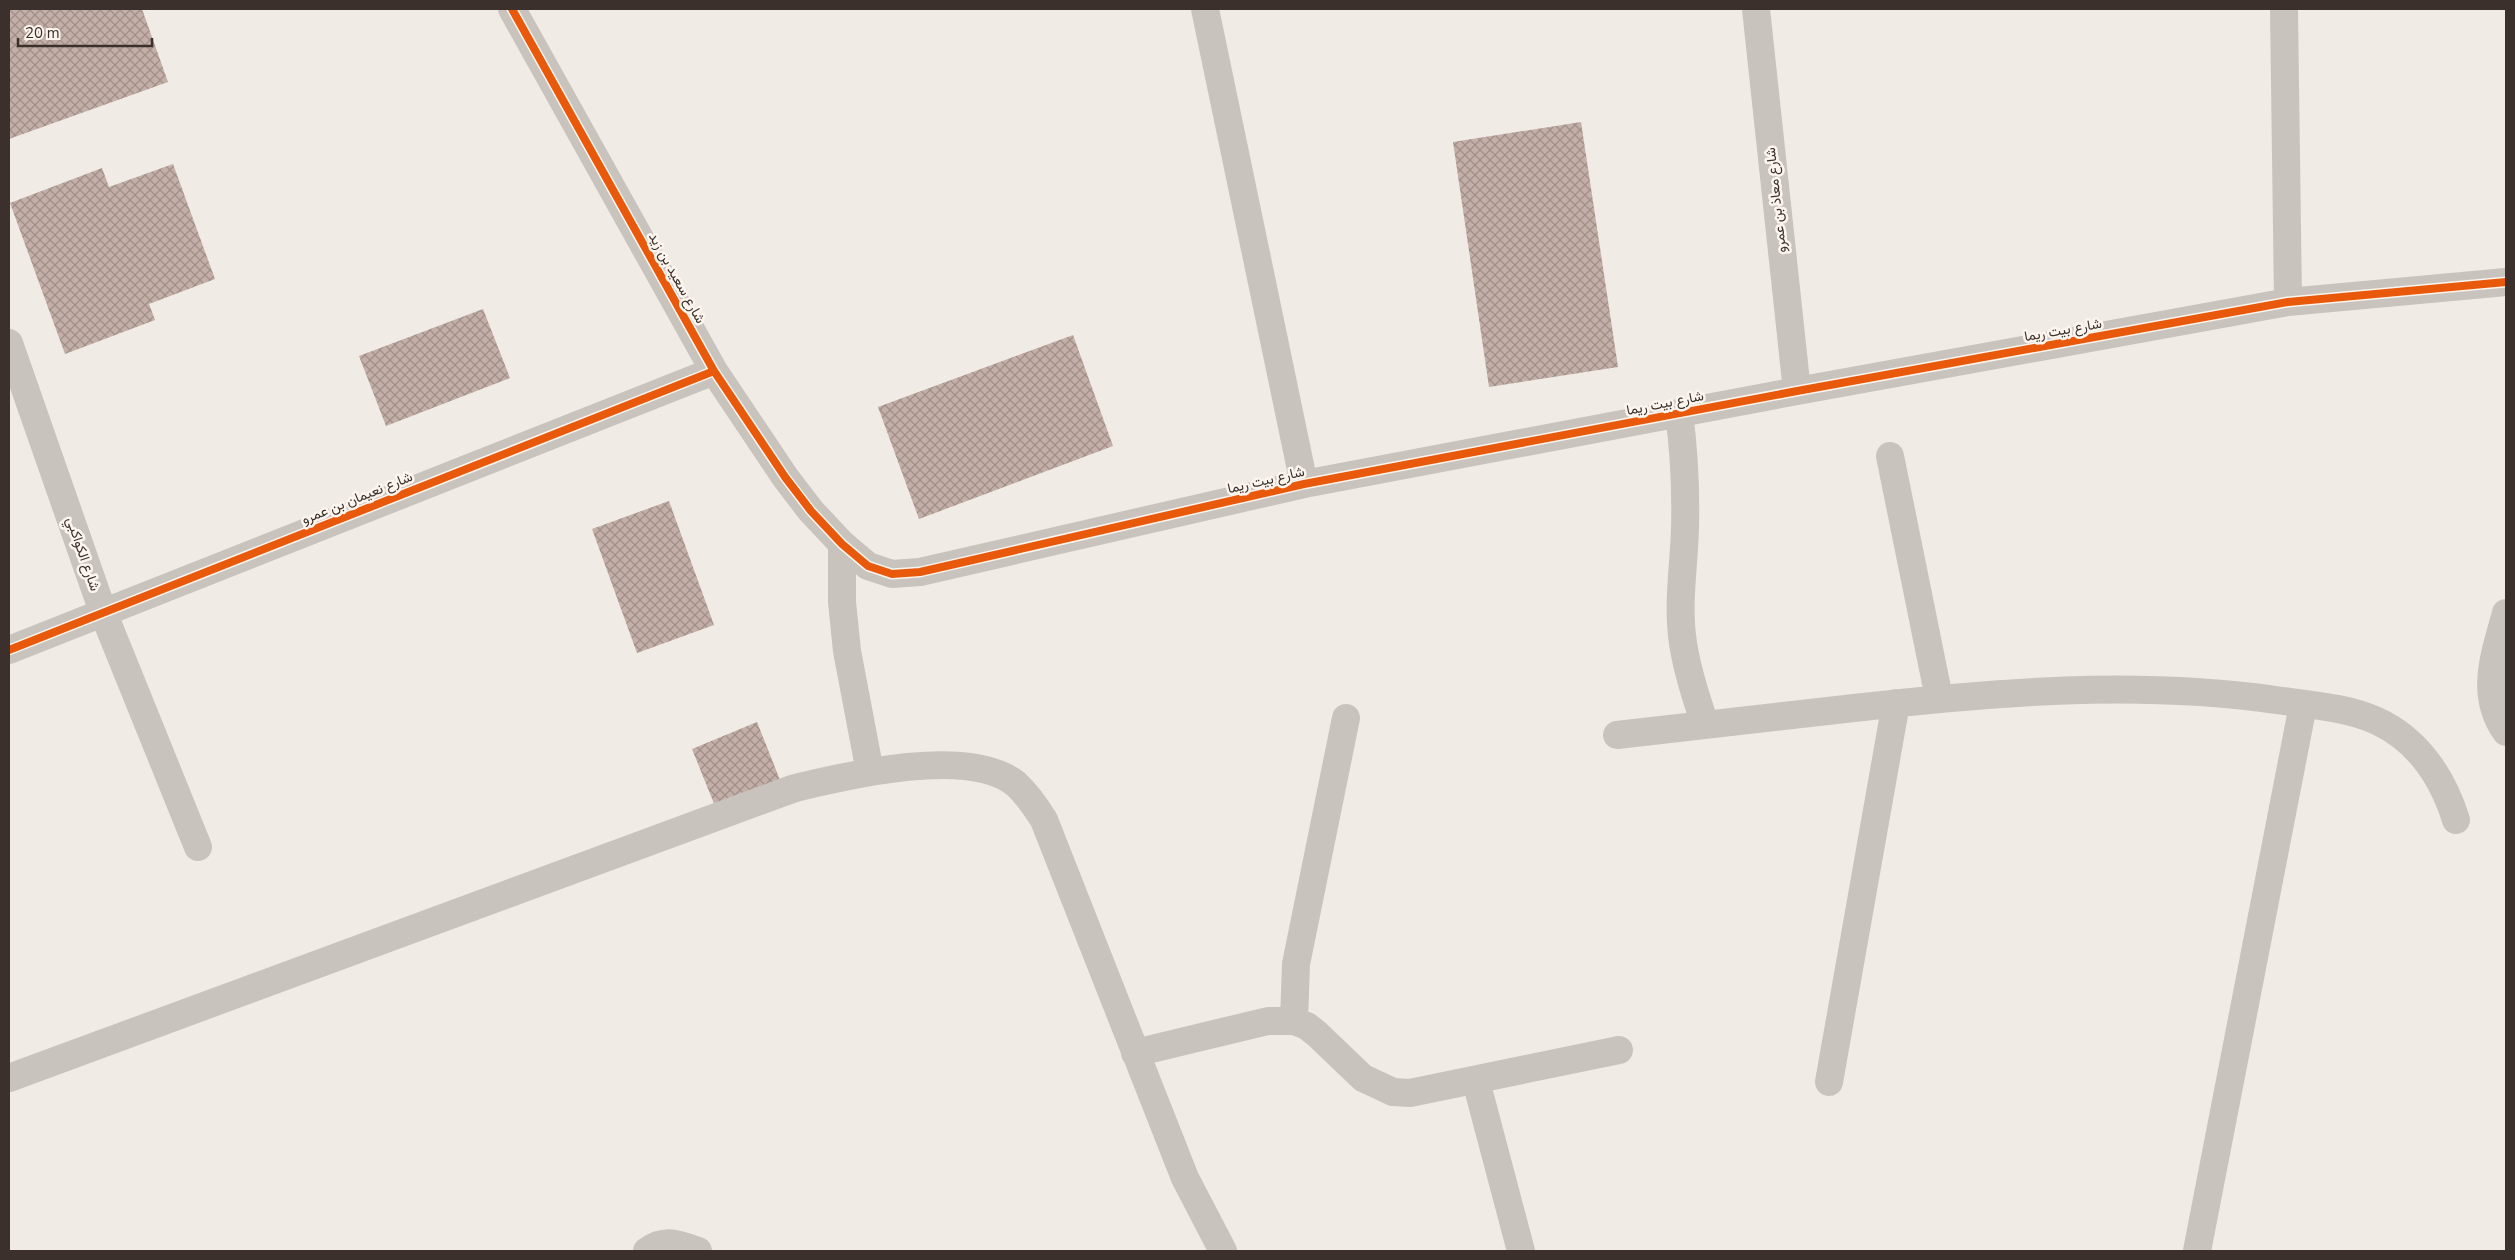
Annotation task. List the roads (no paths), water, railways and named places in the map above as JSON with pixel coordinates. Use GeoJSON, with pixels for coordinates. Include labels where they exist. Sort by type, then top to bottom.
{"type":"FeatureCollection","features":[{"type":"Feature","properties":{"kind":"street","name":"شارع سعيد بن زيد"},"geometry":{"type":"LineString","coordinates":[[512,9],[714,371],[785,476],[842,544]]}},
{"type":"Feature","properties":{"kind":"street"},"geometry":{"type":"LineString","coordinates":[[1205,9],[1304,484]]}},
{"type":"Feature","properties":{"kind":"street","name":"شارع معاذ بن عمرو"},"geometry":{"type":"LineString","coordinates":[[1756,9],[1797,391]]}},
{"type":"Feature","properties":{"kind":"street"},"geometry":{"type":"LineString","coordinates":[[2284,9],[2288,302]]}},
{"type":"Feature","properties":{"kind":"street","name":"شارع بيت ريما"},"geometry":{"type":"LineString","coordinates":[[842,544],[868,566],[892,574],[920,572],[1304,484],[1797,391],[2288,302],[2506,282]]}},
{"type":"Feature","properties":{"kind":"street","name":"شارع الكواكبي"},"geometry":{"type":"LineString","coordinates":[[9,343],[103,612],[198,847]]}},
{"type":"Feature","properties":{"kind":"street","name":"شارع نعيمان بن عمرو"},"geometry":{"type":"LineString","coordinates":[[9,650],[714,371]]}},
{"type":"Feature","properties":{"kind":"street"},"geometry":{"type":"LineString","coordinates":[[1679,413],[1684,456],[1685,502],[1680,600],[1683,643],[1692,684],[1705,724]]}},
{"type":"Feature","properties":{"kind":"street"},"geometry":{"type":"LineString","coordinates":[[1890,456],[1939,698]]}},
{"type":"Feature","properties":{"kind":"street"},"geometry":{"type":"LineString","coordinates":[[842,544],[842,602],[847,651],[870,772]]}},
{"type":"Feature","properties":{"kind":"street"},"geometry":{"type":"LineString","coordinates":[[2506,613],[2490,670],[2490,692],[2495,712],[2506,732]]}},
{"type":"Feature","properties":{"kind":"street"},"geometry":{"type":"LineString","coordinates":[[1617,735],[1939,698],[2017,692],[2104,690],[2250,697],[2356,712],[2379,722],[2401,735],[2420,753],[2436,773],[2448,795],[2456,820]]}},
{"type":"Feature","properties":{"kind":"street"},"geometry":{"type":"LineString","coordinates":[[1829,1082],[1896,703]]}},
{"type":"Feature","properties":{"kind":"street"},"geometry":{"type":"LineString","coordinates":[[2197,1251],[2304,704]]}},
{"type":"Feature","properties":{"kind":"street"},"geometry":{"type":"LineString","coordinates":[[1294,1021],[1296,964],[1346,718]]}},
{"type":"Feature","properties":{"kind":"street"},"geometry":{"type":"LineString","coordinates":[[9,1078],[795,788],[870,772],[918,767],[971,767],[993,772],[1015,783],[1032,800],[1044,820],[1185,1178],[1223,1251]]}},
{"type":"Feature","properties":{"kind":"street"},"geometry":{"type":"LineString","coordinates":[[1136,1053],[1268,1021],[1294,1021],[1307,1026],[1317,1034],[1363,1078],[1393,1092],[1426,1092],[1619,1050]]}},
{"type":"Feature","properties":{"kind":"street"},"geometry":{"type":"LineString","coordinates":[[1476,1081],[1521,1251]]}},
{"type":"Feature","properties":{"kind":"street"},"geometry":{"type":"LineString","coordinates":[[647,1251],[665,1242],[677,1243],[698,1251]]}}]}
